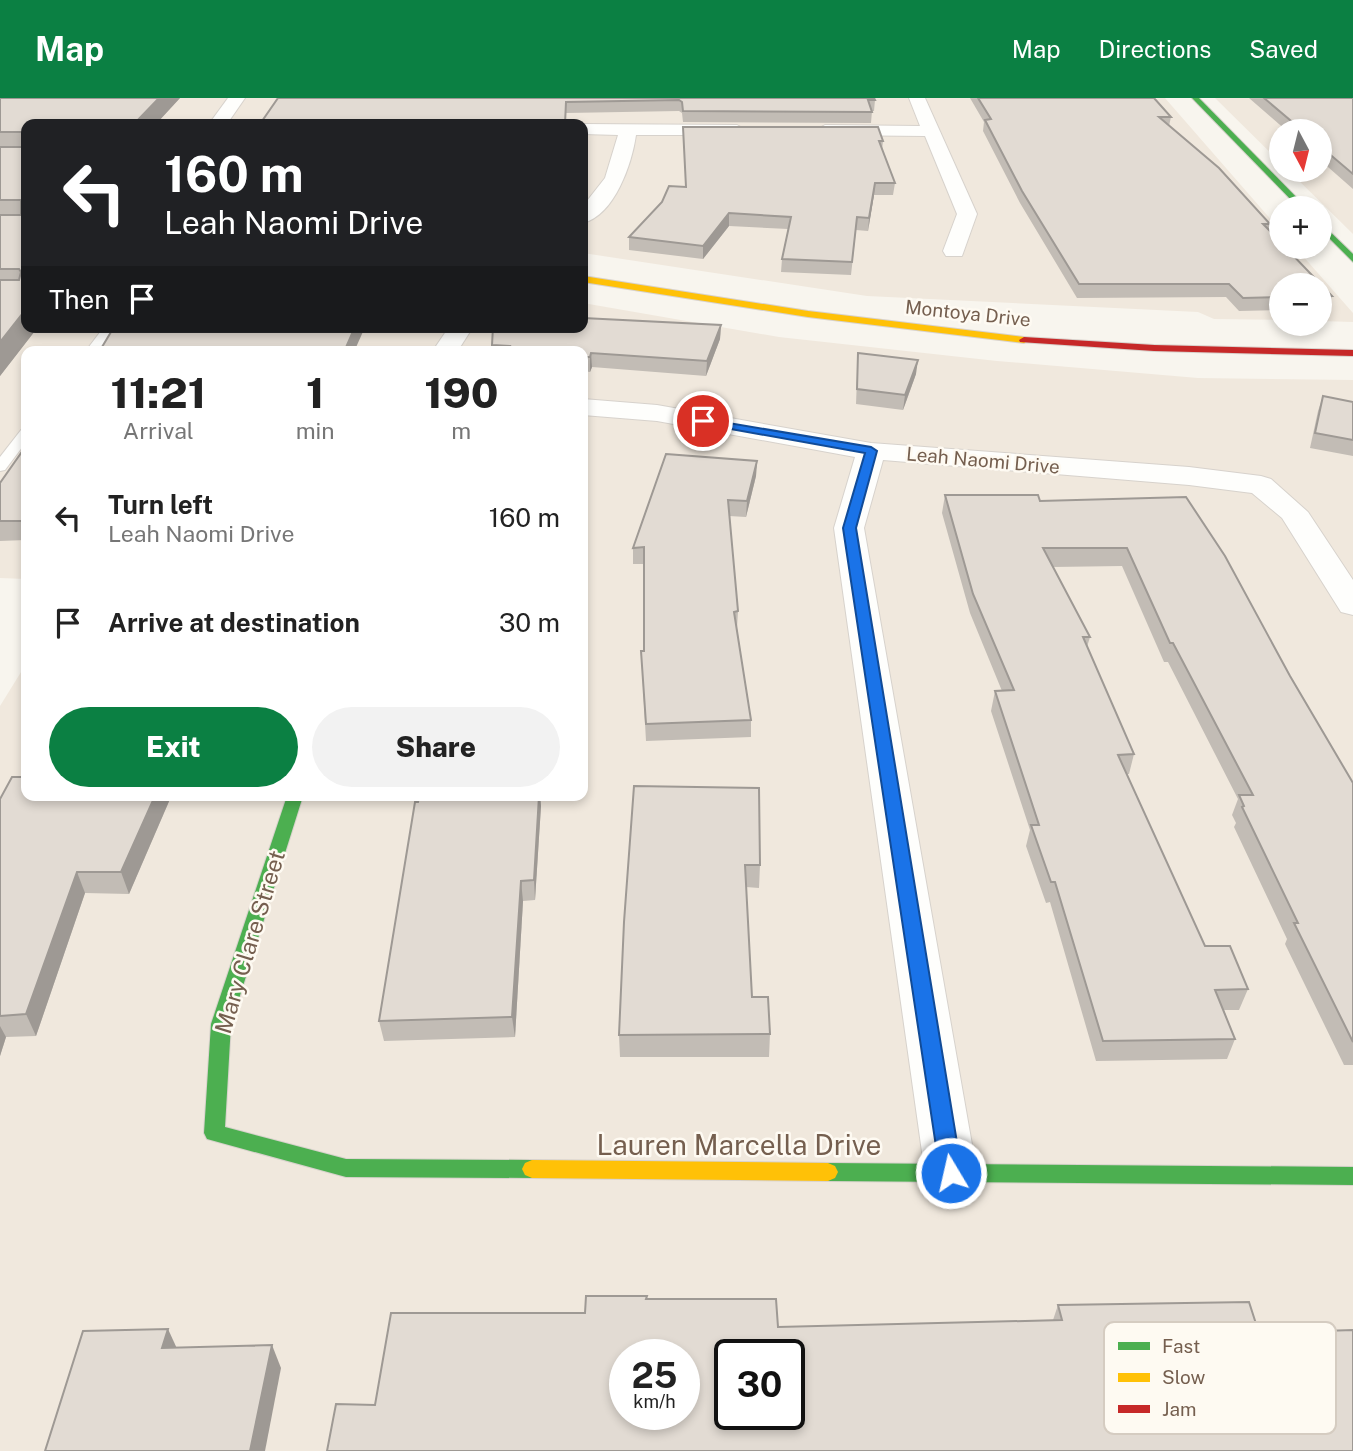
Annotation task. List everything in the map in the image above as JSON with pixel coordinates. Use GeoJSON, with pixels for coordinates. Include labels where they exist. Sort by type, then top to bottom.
{"type":"FeatureCollection","features":[{"type":"Feature","properties":{"kind":"street"},"geometry":{"type":"LineString","coordinates":[[222,119],[237,98]]}},
{"type":"Feature","properties":{"kind":"street"},"geometry":{"type":"LineString","coordinates":[[917,98],[967,214],[954,251]]}},
{"type":"Feature","properties":{"kind":"street"},"geometry":{"type":"LineString","coordinates":[[1195,98],[1291,196]]}},
{"type":"Feature","properties":{"kind":"street"},"geometry":{"type":"LineString","coordinates":[[588,211],[607,194],[621,167],[628,129]]}},
{"type":"Feature","properties":{"kind":"street"},"geometry":{"type":"LineString","coordinates":[[588,130],[752,130]]}},
{"type":"Feature","properties":{"kind":"street"},"geometry":{"type":"LineString","coordinates":[[807,130],[932,131]]}},
{"type":"Feature","properties":{"kind":"street"},"geometry":{"type":"LineString","coordinates":[[1332,237],[1353,259]]}},
{"type":"Feature","properties":{"kind":"street","name":"Montoya Drive"},"geometry":{"type":"LineString","coordinates":[[588,280],[879,324],[1036,341],[1209,351],[1353,353]]}},
{"type":"Feature","properties":{"kind":"street","name":"Leah Naomi Drive"},"geometry":{"type":"LineString","coordinates":[[588,407],[657,413],[871,451],[1189,476],[1261,485],[1293,512],[1353,605]]}},
{"type":"Feature","properties":{"kind":"street"},"geometry":{"type":"LineString","coordinates":[[871,451],[849,528],[951,1173]]}},
{"type":"Feature","properties":{"kind":"street","name":"Mary Clare Street"},"geometry":{"type":"LineString","coordinates":[[214,1133],[221,1024],[293,801]]}},
{"type":"Feature","properties":{"kind":"street","name":"Lauren Marcella Drive"},"geometry":{"type":"LineString","coordinates":[[214,1133],[346,1168],[1353,1176]]}},
{"type":"Feature","properties":{"kind":"lane"},"geometry":{"type":"LineString","coordinates":[[0,467],[21,440]]}},
{"type":"Feature","properties":{"kind":"shaded area"},"geometry":{"type":"Polygon","coordinates":[[[0,98],[376,98],[364,119],[21,119],[0,98]]]}},
{"type":"Feature","properties":{"kind":"shaded area"},"geometry":{"type":"Polygon","coordinates":[[[378,98],[1165,98],[1269,217],[1269,259],[1306,259],[1318,273],[1269,273],[1269,320],[1214,319],[1198,312],[867,296],[588,254],[588,119],[366,119],[378,98]]]}},
{"type":"Feature","properties":{"kind":"shaded area"},"geometry":{"type":"Polygon","coordinates":[[[1215,98],[1353,98],[1353,234],[1332,213],[1332,196],[1314,196],[1300,182],[1332,182],[1332,119],[1269,119],[1269,151],[1215,98]]]}},
{"type":"Feature","properties":{"kind":"shaded area"},"geometry":{"type":"Polygon","coordinates":[[[0,250],[21,312],[21,333],[588,333],[588,304],[779,337],[997,361],[1198,378],[1353,380],[1353,1451],[0,1451],[0,706],[21,672],[21,801],[588,801],[588,346],[21,346],[21,579],[0,578],[0,250]]]}},
{"type":"Feature","properties":{"kind":"shaded area"},"geometry":{"type":"Polygon","coordinates":[[[1332,289],[1353,313],[1353,322],[1332,321],[1332,289]]]}},
{"type":"Feature","properties":{"kind":"building"},"geometry":{"type":"Polygon","coordinates":[[[0,98],[159,98],[139,119],[21,119],[21,132],[0,132],[0,98]]]}},
{"type":"Feature","properties":{"kind":"building"},"geometry":{"type":"Polygon","coordinates":[[[278,98],[875,100],[868,100],[872,112],[683,111],[682,102],[679,100],[566,102],[565,119],[263,119],[278,98]]]}},
{"type":"Feature","properties":{"kind":"building"},"geometry":{"type":"Polygon","coordinates":[[[978,98],[1154,98],[1171,117],[1159,117],[1219,168],[1269,223],[1263,224],[1269,230],[1269,259],[1297,259],[1310,273],[1269,273],[1269,297],[1243,298],[1229,284],[1079,284],[1022,191],[985,120],[991,119],[978,98]]]}},
{"type":"Feature","properties":{"kind":"building"},"geometry":{"type":"Polygon","coordinates":[[[1264,98],[1353,98],[1353,174],[1332,156],[1332,119],[1289,119],[1264,98]]]}},
{"type":"Feature","properties":{"kind":"building"},"geometry":{"type":"Polygon","coordinates":[[[683,127],[878,127],[883,141],[879,141],[895,183],[875,183],[869,218],[857,217],[852,262],[782,259],[791,217],[729,213],[703,246],[629,237],[662,202],[669,186],[686,187],[683,127]]]}},
{"type":"Feature","properties":{"kind":"building"},"geometry":{"type":"Polygon","coordinates":[[[0,147],[21,147],[21,200],[0,200],[0,147]]]}},
{"type":"Feature","properties":{"kind":"building"},"geometry":{"type":"Polygon","coordinates":[[[0,215],[21,215],[21,272],[19,269],[0,269],[0,215]]]}},
{"type":"Feature","properties":{"kind":"building"},"geometry":{"type":"Polygon","coordinates":[[[21,272],[21,315],[0,342],[0,280],[19,280],[21,272]]]}},
{"type":"Feature","properties":{"kind":"building"},"geometry":{"type":"Polygon","coordinates":[[[588,318],[721,325],[707,361],[591,353],[588,357],[588,346],[492,345],[493,333],[588,333],[588,318]]]}},
{"type":"Feature","properties":{"kind":"building"},"geometry":{"type":"Polygon","coordinates":[[[110,333],[352,333],[347,346],[103,346],[110,333]]]}},
{"type":"Feature","properties":{"kind":"building"},"geometry":{"type":"Polygon","coordinates":[[[858,353],[918,360],[905,395],[857,389],[858,353]]]}},
{"type":"Feature","properties":{"kind":"building"},"geometry":{"type":"Polygon","coordinates":[[[1323,396],[1353,402],[1353,440],[1315,433],[1323,396]]]}},
{"type":"Feature","properties":{"kind":"building"},"geometry":{"type":"Polygon","coordinates":[[[21,453],[21,521],[0,521],[0,483],[21,453]]]}},
{"type":"Feature","properties":{"kind":"building"},"geometry":{"type":"Polygon","coordinates":[[[666,454],[757,461],[747,501],[728,500],[738,611],[734,612],[751,720],[646,724],[641,651],[644,651],[644,547],[633,548],[666,454]]]}},
{"type":"Feature","properties":{"kind":"building"},"geometry":{"type":"Polygon","coordinates":[[[945,495],[1038,495],[1040,501],[1186,497],[1225,556],[1290,676],[1353,783],[1353,1042],[1294,923],[1298,923],[1242,807],[1244,806],[1239,795],[1253,795],[1173,643],[1170,643],[1127,548],[1043,548],[1090,637],[1083,637],[1134,754],[1118,755],[1205,946],[1230,946],[1248,989],[1215,990],[1235,1039],[1103,1041],[1055,882],[1051,882],[1031,825],[1039,825],[995,691],[1014,690],[973,594],[945,495]]]}},
{"type":"Feature","properties":{"kind":"building"},"geometry":{"type":"Polygon","coordinates":[[[12,777],[21,777],[21,801],[153,801],[121,872],[77,872],[26,1014],[0,1016],[0,799],[12,777]]]}},
{"type":"Feature","properties":{"kind":"building"},"geometry":{"type":"Polygon","coordinates":[[[634,786],[759,788],[760,865],[745,865],[752,997],[768,997],[770,1034],[619,1035],[634,786]]]}},
{"type":"Feature","properties":{"kind":"building"},"geometry":{"type":"Polygon","coordinates":[[[539,801],[534,880],[521,881],[512,1017],[379,1021],[415,802],[539,801]]]}},
{"type":"Feature","properties":{"kind":"building"},"geometry":{"type":"Polygon","coordinates":[[[586,1296],[776,1299],[778,1327],[1062,1320],[1058,1305],[1249,1302],[1255,1322],[1104,1322],[1104,1434],[1336,1434],[1336,1331],[1353,1330],[1353,1451],[327,1451],[336,1404],[375,1405],[391,1313],[585,1313],[586,1296]]]}},
{"type":"Feature","properties":{"kind":"building"},"geometry":{"type":"Polygon","coordinates":[[[168,1329],[162,1348],[272,1345],[250,1451],[45,1451],[83,1331],[168,1329]]]}},
{"type":"Feature","properties":{"kind":"traffic: fast"},"geometry":{"type":"LineString","coordinates":[[1195,98],[1291,196]]}},
{"type":"Feature","properties":{"kind":"traffic: fast"},"geometry":{"type":"LineString","coordinates":[[1332,237],[1353,259]]}},
{"type":"Feature","properties":{"kind":"traffic: fast"},"geometry":{"type":"LineString","coordinates":[[293,801],[221,1024],[214,1133],[346,1168],[532,1169]]}},
{"type":"Feature","properties":{"kind":"traffic: fast"},"geometry":{"type":"LineString","coordinates":[[828,1172],[1353,1176]]}},
{"type":"Feature","properties":{"kind":"traffic: slow"},"geometry":{"type":"LineString","coordinates":[[588,280],[808,314],[1024,340]]}},
{"type":"Feature","properties":{"kind":"traffic: slow"},"geometry":{"type":"LineString","coordinates":[[532,1169],[828,1172]]}},
{"type":"Feature","properties":{"kind":"traffic: jam"},"geometry":{"type":"LineString","coordinates":[[1024,340],[1154,348],[1353,353]]}},
{"type":"Feature","properties":{"kind":"route"},"geometry":{"type":"LineString","coordinates":[[703,421],[871,451],[849,528],[951,1173]]}}]}
